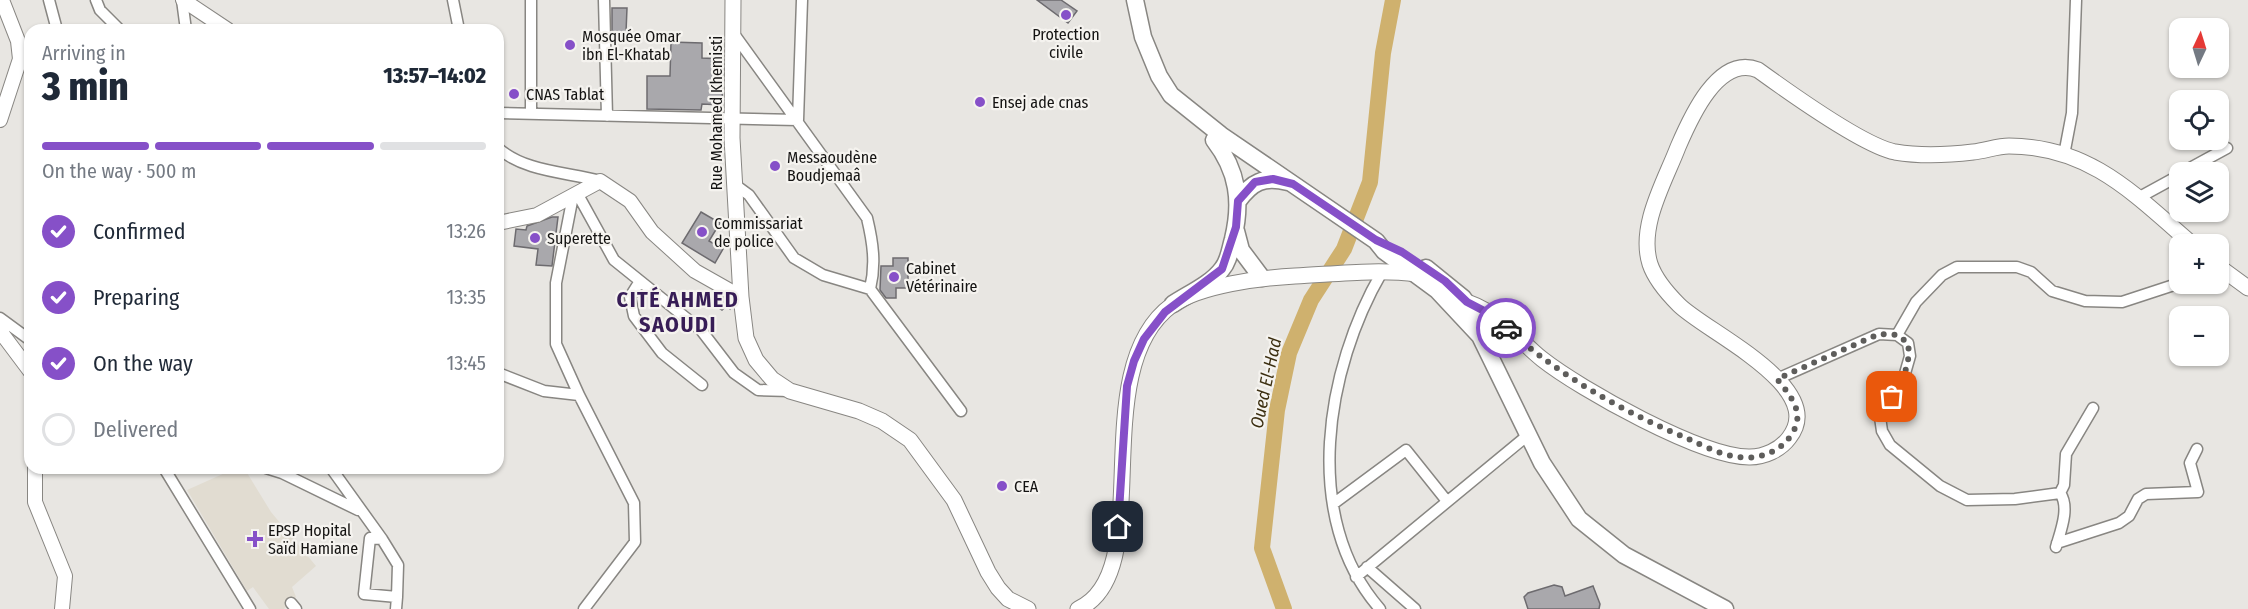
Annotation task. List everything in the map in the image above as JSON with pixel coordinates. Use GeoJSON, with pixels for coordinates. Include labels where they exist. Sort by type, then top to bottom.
{"type":"FeatureCollection","features":[{"type":"Feature","properties":{"kind":"main road","name":"Rue Mohamed Khemisti"},"geometry":{"type":"LineString","coordinates":[[733,0],[734,184],[746,338],[756,360],[772,379],[790,391]]}},
{"type":"Feature","properties":{"kind":"main road"},"geometry":{"type":"LineString","coordinates":[[1135,0],[1143,37],[1159,76],[1171,95],[1193,114],[1419,275],[1447,300],[1480,336],[1552,481],[1579,519],[1607,544],[1725,609]]}},
{"type":"Feature","properties":{"kind":"main road"},"geometry":{"type":"LineString","coordinates":[[1447,300],[1467,302],[1490,314],[1541,358],[1595,394],[1659,427],[1719,452],[1738,457],[1764,455],[1778,449],[1788,440],[1796,425],[1797,414],[1794,402],[1777,379],[1748,353],[1680,306],[1659,282],[1650,263],[1648,241],[1652,213],[1696,106],[1715,83],[1737,69],[1752,68],[1869,142],[1894,152],[1971,152],[2007,146],[2035,148],[2093,165],[2138,198],[2180,234]]}},
{"type":"Feature","properties":{"kind":"main road"},"geometry":{"type":"LineString","coordinates":[[1078,609],[1094,599],[1103,588],[1111,569],[1122,494],[1127,386],[1134,361],[1156,322],[1173,304],[1222,269],[1236,227],[1238,201],[1232,168],[1214,140],[1193,114]]}},
{"type":"Feature","properties":{"kind":"main road"},"geometry":{"type":"LineString","coordinates":[[1214,140],[1267,179],[1316,200]]}},
{"type":"Feature","properties":{"kind":"main road"},"geometry":{"type":"LineString","coordinates":[[1238,201],[1251,185],[1267,179],[1293,184]]}},
{"type":"Feature","properties":{"kind":"main road"},"geometry":{"type":"LineString","coordinates":[[1236,227],[1241,250],[1262,278]]}},
{"type":"Feature","properties":{"kind":"main road"},"geometry":{"type":"LineString","coordinates":[[1359,273],[1379,264],[1381,246]]}},
{"type":"Feature","properties":{"kind":"main road"},"geometry":{"type":"LineString","coordinates":[[1381,246],[1402,252],[1445,281],[1467,302],[1499,353],[1537,440],[1564,490],[1597,529],[1636,560]]}},
{"type":"Feature","properties":{"kind":"main road"},"geometry":{"type":"LineString","coordinates":[[1173,304],[1218,288],[1262,278],[1382,272],[1419,275]]}},
{"type":"Feature","properties":{"kind":"main road"},"geometry":{"type":"LineString","coordinates":[[2229,274],[2248,288]]}},
{"type":"Feature","properties":{"kind":"main road"},"geometry":{"type":"LineString","coordinates":[[790,391],[859,411],[882,421],[910,440],[954,500],[998,588],[1008,599],[1028,609]]}},
{"type":"Feature","properties":{"kind":"street"},"geometry":{"type":"LineString","coordinates":[[0,120],[20,59],[18,41],[2,0]]}},
{"type":"Feature","properties":{"kind":"street"},"geometry":{"type":"LineString","coordinates":[[49,0],[55,24]]}},
{"type":"Feature","properties":{"kind":"street"},"geometry":{"type":"LineString","coordinates":[[96,0],[100,10],[114,24]]}},
{"type":"Feature","properties":{"kind":"street"},"geometry":{"type":"LineString","coordinates":[[182,0],[185,24]]}},
{"type":"Feature","properties":{"kind":"street"},"geometry":{"type":"LineString","coordinates":[[182,0],[219,24]]}},
{"type":"Feature","properties":{"kind":"street"},"geometry":{"type":"LineString","coordinates":[[453,0],[458,24]]}},
{"type":"Feature","properties":{"kind":"street"},"geometry":{"type":"LineString","coordinates":[[531,0],[531,112]]}},
{"type":"Feature","properties":{"kind":"street"},"geometry":{"type":"LineString","coordinates":[[604,0],[607,116]]}},
{"type":"Feature","properties":{"kind":"street"},"geometry":{"type":"LineString","coordinates":[[798,120],[802,0]]}},
{"type":"Feature","properties":{"kind":"street"},"geometry":{"type":"LineString","coordinates":[[2064,155],[2073,113],[2076,0]]}},
{"type":"Feature","properties":{"kind":"street"},"geometry":{"type":"LineString","coordinates":[[734,34],[867,218],[875,270],[870,289]]}},
{"type":"Feature","properties":{"kind":"street"},"geometry":{"type":"LineString","coordinates":[[504,113],[798,120]]}},
{"type":"Feature","properties":{"kind":"street"},"geometry":{"type":"LineString","coordinates":[[2202,162],[2223,150]]}},
{"type":"Feature","properties":{"kind":"street"},"geometry":{"type":"LineString","coordinates":[[504,152],[538,168],[600,181],[630,201],[652,232],[695,271],[741,297]]}},
{"type":"Feature","properties":{"kind":"street"},"geometry":{"type":"LineString","coordinates":[[504,222],[537,215],[600,181]]}},
{"type":"Feature","properties":{"kind":"street"},"geometry":{"type":"LineString","coordinates":[[2138,198],[2169,181]]}},
{"type":"Feature","properties":{"kind":"street"},"geometry":{"type":"LineString","coordinates":[[734,184],[748,195],[794,258],[823,275],[870,289],[961,411]]}},
{"type":"Feature","properties":{"kind":"street"},"geometry":{"type":"LineString","coordinates":[[575,194],[614,260],[701,330],[734,373],[758,390],[790,391]]}},
{"type":"Feature","properties":{"kind":"street"},"geometry":{"type":"LineString","coordinates":[[575,194],[556,283],[556,344],[579,395],[634,503],[635,542],[584,609]]}},
{"type":"Feature","properties":{"kind":"street"},"geometry":{"type":"LineString","coordinates":[[1897,335],[1916,302],[1942,275],[1957,267],[2017,267],[2031,272],[2052,291],[2085,301],[2122,302],[2169,287]]}},
{"type":"Feature","properties":{"kind":"street"},"geometry":{"type":"LineString","coordinates":[[1380,609],[1356,577],[1333,504],[1331,433],[1335,402],[1356,327],[1368,295],[1382,272]]}},
{"type":"Feature","properties":{"kind":"street"},"geometry":{"type":"LineString","coordinates":[[640,281],[630,297],[634,316],[662,353],[702,385]]}},
{"type":"Feature","properties":{"kind":"street"},"geometry":{"type":"LineString","coordinates":[[0,318],[24,336]]}},
{"type":"Feature","properties":{"kind":"street"},"geometry":{"type":"LineString","coordinates":[[0,324],[3,335],[24,363]]}},
{"type":"Feature","properties":{"kind":"street"},"geometry":{"type":"LineString","coordinates":[[1777,379],[1879,334],[1897,335],[1908,343],[1910,356],[1904,377],[1880,417],[1882,431],[1890,445],[1940,486],[1967,500],[2015,499],[2060,493]]}},
{"type":"Feature","properties":{"kind":"street"},"geometry":{"type":"LineString","coordinates":[[504,375],[544,392],[579,395]]}},
{"type":"Feature","properties":{"kind":"street"},"geometry":{"type":"LineString","coordinates":[[2060,493],[2064,485],[2066,454],[2093,408]]}},
{"type":"Feature","properties":{"kind":"street"},"geometry":{"type":"LineString","coordinates":[[1356,577],[1446,500],[1528,435]]}},
{"type":"Feature","properties":{"kind":"street"},"geometry":{"type":"LineString","coordinates":[[2060,493],[2064,499],[2064,519],[2057,545],[2119,523],[2129,516],[2138,499],[2146,494],[2198,492],[2190,463],[2197,448]]}},
{"type":"Feature","properties":{"kind":"street"},"geometry":{"type":"LineString","coordinates":[[1333,504],[1406,450],[1446,500]]}},
{"type":"Feature","properties":{"kind":"street"},"geometry":{"type":"LineString","coordinates":[[35,474],[35,502],[65,576],[62,609]]}},
{"type":"Feature","properties":{"kind":"street"},"geometry":{"type":"LineString","coordinates":[[168,474],[250,609]]}},
{"type":"Feature","properties":{"kind":"street"},"geometry":{"type":"LineString","coordinates":[[284,474],[360,510]]}},
{"type":"Feature","properties":{"kind":"street"},"geometry":{"type":"LineString","coordinates":[[335,474],[382,538],[398,565],[396,609]]}},
{"type":"Feature","properties":{"kind":"street"},"geometry":{"type":"LineString","coordinates":[[382,538],[370,538],[364,594],[397,597]]}},
{"type":"Feature","properties":{"kind":"street"},"geometry":{"type":"LineString","coordinates":[[1367,567],[1415,609]]}},
{"type":"Feature","properties":{"kind":"shaded area","name":"EPSP Hopital Saïd Hamiane"},"geometry":{"type":"Polygon","coordinates":[[[223,474],[248,474],[271,512],[316,566],[292,587],[296,597],[284,609],[269,609],[253,587],[247,591],[187,490],[223,474]]]}},
{"type":"Feature","properties":{"kind":"building","name":"Protection civile"},"geometry":{"type":"Polygon","coordinates":[[[1037,0],[1061,0],[1077,11],[1068,23],[1037,0]]]}},
{"type":"Feature","properties":{"kind":"building"},"geometry":{"type":"Polygon","coordinates":[[[612,8],[627,8],[626,32],[612,32],[612,8]]]}},
{"type":"Feature","properties":{"kind":"building"},"geometry":{"type":"Polygon","coordinates":[[[671,42],[702,43],[702,58],[723,59],[722,105],[702,104],[701,110],[647,109],[647,76],[670,76],[671,42]]]}},
{"type":"Feature","properties":{"kind":"building","name":"Commissariat de police"},"geometry":{"type":"Polygon","coordinates":[[[701,212],[720,223],[709,241],[723,249],[715,263],[682,243],[701,212]]]}},
{"type":"Feature","properties":{"kind":"building","name":"Superette"},"geometry":{"type":"Polygon","coordinates":[[[558,217],[552,266],[536,265],[538,249],[514,246],[516,229],[526,230],[527,226],[558,217]]]}},
{"type":"Feature","properties":{"kind":"building","name":"Cabinet Vétérinaire"},"geometry":{"type":"Polygon","coordinates":[[[893,258],[908,258],[908,288],[896,288],[896,298],[886,298],[880,290],[881,266],[893,266],[893,258]]]}},
{"type":"Feature","properties":{"kind":"building"},"geometry":{"type":"Polygon","coordinates":[[[713,292],[732,302],[730,309],[726,306],[722,310],[707,300],[713,292]]]}},
{"type":"Feature","properties":{"kind":"building"},"geometry":{"type":"Polygon","coordinates":[[[1554,585],[1562,587],[1565,596],[1593,586],[1600,604],[1599,609],[1528,609],[1524,597],[1528,593],[1554,585]]]}},
{"type":"Feature","properties":{"kind":"waterway","name":"Oued El-Had"},"geometry":{"type":"LineString","coordinates":[[1284,609],[1262,548],[1277,410],[1289,353],[1311,300],[1344,249],[1370,182],[1383,53],[1393,0]]}},
{"type":"Feature","properties":{"kind":"way so far"},"geometry":{"type":"LineString","coordinates":[[1506,328],[1554,368],[1595,394],[1659,427],[1719,452],[1738,457],[1764,455],[1778,449],[1794,431],[1797,419],[1794,402],[1777,379],[1879,334],[1897,335],[1908,343],[1910,356],[1904,377],[1892,397]]}},
{"type":"Feature","properties":{"kind":"place","name":"Protection civile"},"geometry":{"type":"Point","coordinates":[1066,15]}},
{"type":"Feature","properties":{"kind":"place","name":"Mosquée Omar ibn El-Khatab"},"geometry":{"type":"Point","coordinates":[570,45]}},
{"type":"Feature","properties":{"kind":"place","name":"CNAS Tablat"},"geometry":{"type":"Point","coordinates":[514,94]}},
{"type":"Feature","properties":{"kind":"place","name":"Ensej ade cnas"},"geometry":{"type":"Point","coordinates":[980,102]}},
{"type":"Feature","properties":{"kind":"place","name":"Messaoudène Boudjemaâ"},"geometry":{"type":"Point","coordinates":[775,166]}},
{"type":"Feature","properties":{"kind":"place","name":"Commissariat de police"},"geometry":{"type":"Point","coordinates":[702,232]}},
{"type":"Feature","properties":{"kind":"place","name":"Superette"},"geometry":{"type":"Point","coordinates":[535,238]}},
{"type":"Feature","properties":{"kind":"place","name":"Cabinet Vétérinaire"},"geometry":{"type":"Point","coordinates":[894,277]}},
{"type":"Feature","properties":{"kind":"place","name":"CEA"},"geometry":{"type":"Point","coordinates":[1002,486]}},
{"type":"Feature","properties":{"kind":"place","name":"EPSP Hopital Saïd Hamiane"},"geometry":{"type":"Point","coordinates":[255,539]}},
{"type":"Feature","properties":{"kind":"district","name":"CITÉ AHMED SAOUDI"},"geometry":{"type":"Point","coordinates":[678,312]}},
{"type":"Feature","properties":{"kind":"route"},"geometry":{"type":"LineString","coordinates":[[1118,527],[1122,494],[1127,386],[1134,361],[1144,339],[1165,312],[1222,269],[1227,261],[1236,227],[1238,201],[1255,182],[1273,179],[1293,184],[1376,240],[1402,252],[1445,281],[1467,302],[1490,314],[1506,328]]}}]}
